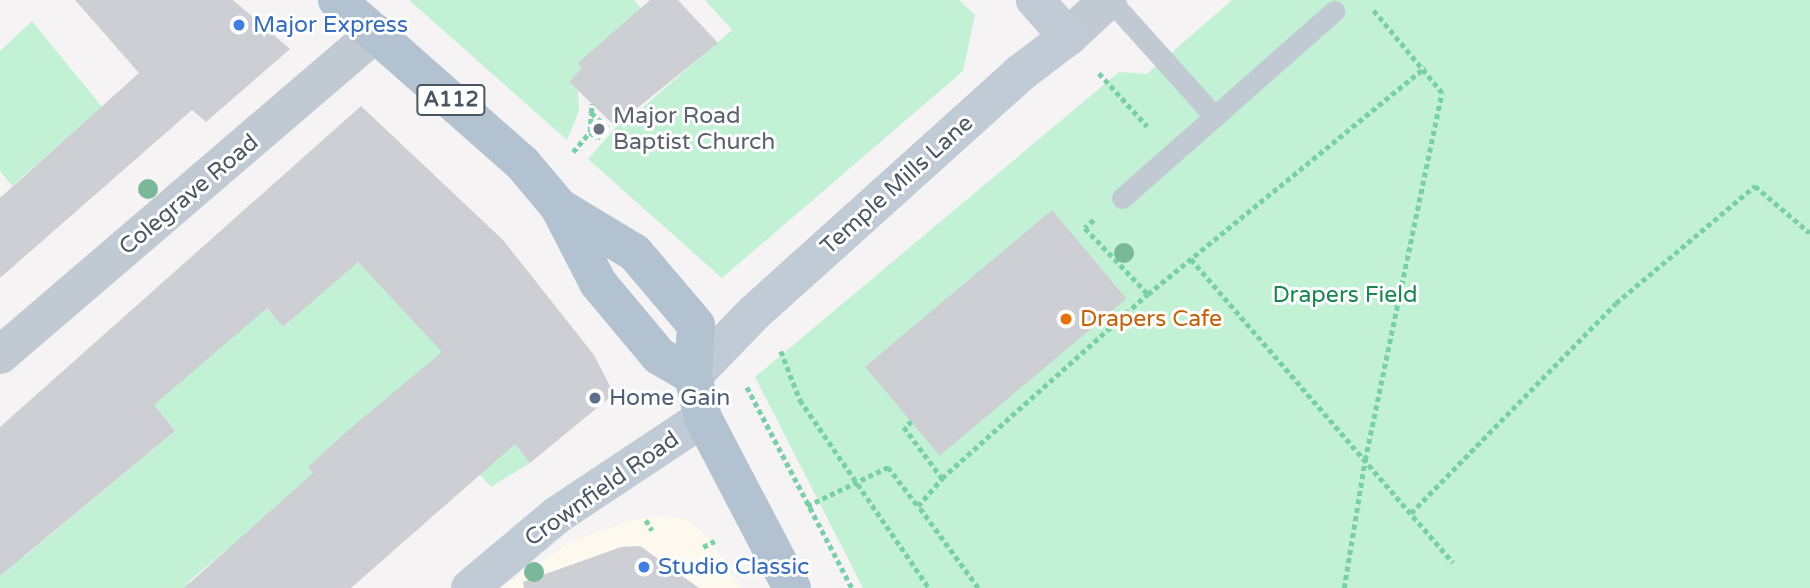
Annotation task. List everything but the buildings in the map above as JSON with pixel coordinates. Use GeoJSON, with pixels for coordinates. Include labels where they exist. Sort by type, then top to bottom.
{"type":"FeatureCollection","features":[{"type":"Feature","properties":{"kind":"main road","name":"A112"},"geometry":{"type":"LineString","coordinates":[[337,0],[522,163],[559,206],[598,283],[659,356],[693,376]]}},
{"type":"Feature","properties":{"kind":"main road"},"geometry":{"type":"LineString","coordinates":[[693,376],[702,418],[793,588]]}},
{"type":"Feature","properties":{"kind":"street"},"geometry":{"type":"LineString","coordinates":[[1035,0],[1079,51]]}},
{"type":"Feature","properties":{"kind":"street","name":"Temple Mills Lane"},"geometry":{"type":"LineString","coordinates":[[693,376],[754,313],[1019,75],[1079,51],[1109,0]]}},
{"type":"Feature","properties":{"kind":"street","name":"Colegrave Road"},"geometry":{"type":"LineString","coordinates":[[0,355],[376,33]]}},
{"type":"Feature","properties":{"kind":"street","name":"Crownfield Road"},"geometry":{"type":"LineString","coordinates":[[470,588],[557,514],[702,418]]}},
{"type":"Feature","properties":{"kind":"lane"},"geometry":{"type":"LineString","coordinates":[[1109,0],[1215,117]]}},
{"type":"Feature","properties":{"kind":"lane"},"geometry":{"type":"LineString","coordinates":[[1122,198],[1334,11]]}},
{"type":"Feature","properties":{"kind":"path"},"geometry":{"type":"LineString","coordinates":[[1344,588],[1365,460],[1442,93],[1425,67],[1364,0]]}},
{"type":"Feature","properties":{"kind":"path"},"geometry":{"type":"LineString","coordinates":[[1079,51],[1172,155]]}},
{"type":"Feature","properties":{"kind":"path"},"geometry":{"type":"LineString","coordinates":[[918,506],[942,478],[1148,294],[1425,67]]}},
{"type":"Feature","properties":{"kind":"path"},"geometry":{"type":"LineString","coordinates":[[576,149],[590,132],[592,104]]}},
{"type":"Feature","properties":{"kind":"path"},"geometry":{"type":"LineString","coordinates":[[590,132],[597,138],[607,128],[591,113]]}},
{"type":"Feature","properties":{"kind":"path"},"geometry":{"type":"LineString","coordinates":[[1411,513],[1616,303],[1755,186],[1810,233]]}},
{"type":"Feature","properties":{"kind":"path"},"geometry":{"type":"LineString","coordinates":[[1122,198],[1084,228],[1148,294]]}},
{"type":"Feature","properties":{"kind":"path"},"geometry":{"type":"LineString","coordinates":[[1191,259],[1453,562]]}},
{"type":"Feature","properties":{"kind":"path"},"geometry":{"type":"LineString","coordinates":[[769,356],[779,348],[800,400],[929,588]]}},
{"type":"Feature","properties":{"kind":"path"},"geometry":{"type":"LineString","coordinates":[[746,384],[807,506],[852,588]]}},
{"type":"Feature","properties":{"kind":"path"},"geometry":{"type":"LineString","coordinates":[[912,422],[904,427],[942,478]]}},
{"type":"Feature","properties":{"kind":"path"},"geometry":{"type":"LineString","coordinates":[[807,506],[888,467],[978,588]]}},
{"type":"Feature","properties":{"kind":"path"},"geometry":{"type":"LineString","coordinates":[[646,520],[652,530]]}},
{"type":"Feature","properties":{"kind":"path"},"geometry":{"type":"LineString","coordinates":[[703,547],[716,540]]}},
{"type":"Feature","properties":{"kind":"shaded area"},"geometry":{"type":"Polygon","coordinates":[[[662,516],[686,519],[708,536],[740,588],[501,588],[570,542],[635,519],[662,516]]]}},
{"type":"Feature","properties":{"kind":"green space"},"geometry":{"type":"Polygon","coordinates":[[[409,0],[634,0],[641,8],[569,82],[578,91],[579,111],[567,140],[409,0]]]}},
{"type":"Feature","properties":{"kind":"green space"},"geometry":{"type":"Polygon","coordinates":[[[705,0],[959,0],[975,15],[963,71],[722,278],[588,159],[631,110],[635,114],[732,30],[705,0]]]}},
{"type":"Feature","properties":{"kind":"green space","name":"Drapers Field"},"geometry":{"type":"Polygon","coordinates":[[[1232,0],[1810,0],[1810,588],[863,588],[755,377],[1119,72],[1147,74],[1232,0]]]}},
{"type":"Feature","properties":{"kind":"green space"},"geometry":{"type":"Polygon","coordinates":[[[32,21],[102,107],[12,186],[0,171],[0,51],[32,21]]]}},
{"type":"Feature","properties":{"kind":"green space"},"geometry":{"type":"Polygon","coordinates":[[[390,224],[451,361],[530,463],[491,487],[444,434],[324,453],[308,467],[315,474],[245,533],[278,571],[258,588],[226,550],[188,582],[193,588],[0,588],[0,576],[13,565],[0,549],[0,529],[24,557],[175,431],[142,391],[266,308],[284,327],[390,224]]]}},
{"type":"Feature","properties":{"kind":"place","name":"Major Express"},"geometry":{"type":"Point","coordinates":[239,25]}},
{"type":"Feature","properties":{"kind":"place","name":"Major Road Baptist Church"},"geometry":{"type":"Point","coordinates":[599,129]}},
{"type":"Feature","properties":{"kind":"place","name":"Drapers Cafe"},"geometry":{"type":"Point","coordinates":[1066,319]}},
{"type":"Feature","properties":{"kind":"place","name":"Home Gain"},"geometry":{"type":"Point","coordinates":[595,398]}},
{"type":"Feature","properties":{"kind":"place","name":"Studio Classic"},"geometry":{"type":"Point","coordinates":[644,567]}}]}
